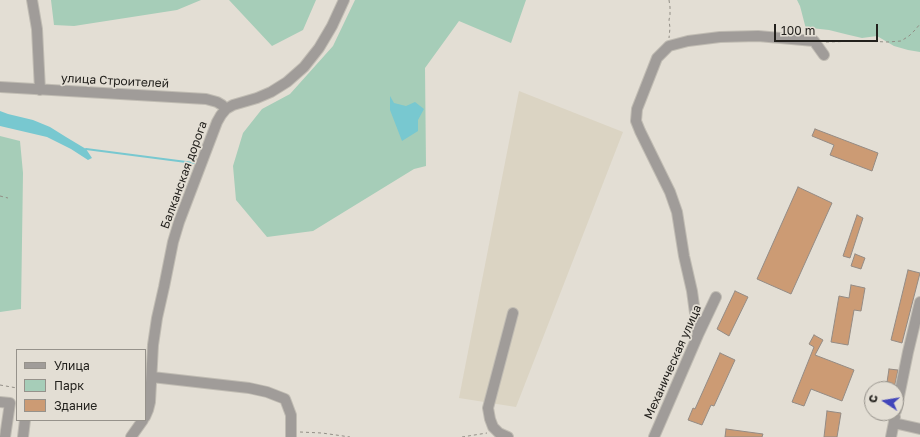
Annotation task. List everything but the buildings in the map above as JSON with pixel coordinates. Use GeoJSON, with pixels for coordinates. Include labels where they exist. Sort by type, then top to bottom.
{"type":"FeatureCollection","features":[{"type":"Feature","properties":{"kind":"street"},"geometry":{"type":"LineString","coordinates":[[32,0],[37,29],[40,90]]}},
{"type":"Feature","properties":{"kind":"street"},"geometry":{"type":"LineString","coordinates":[[226,109],[271,92],[287,82],[304,67],[319,48],[332,26],[344,0]]}},
{"type":"Feature","properties":{"kind":"street"},"geometry":{"type":"LineString","coordinates":[[698,335],[692,291],[684,256],[677,212],[670,192],[636,121],[637,109],[657,58],[669,46],[688,41],[720,37],[758,36],[814,42],[824,55]]}},
{"type":"Feature","properties":{"kind":"street","name":"улица Строителей"},"geometry":{"type":"LineString","coordinates":[[0,87],[206,99],[217,102],[226,109]]}},
{"type":"Feature","properties":{"kind":"street","name":"Балканская дорога"},"geometry":{"type":"LineString","coordinates":[[146,415],[150,403],[150,375],[157,318],[173,242],[179,222],[217,122],[226,109]]}},
{"type":"Feature","properties":{"kind":"street","name":"Механическая улица"},"geometry":{"type":"LineString","coordinates":[[654,437],[716,297]]}},
{"type":"Feature","properties":{"kind":"street"},"geometry":{"type":"LineString","coordinates":[[902,381],[920,302]]}},
{"type":"Feature","properties":{"kind":"street"},"geometry":{"type":"LineString","coordinates":[[503,435],[493,427],[488,408],[513,313]]}},
{"type":"Feature","properties":{"kind":"street"},"geometry":{"type":"LineString","coordinates":[[150,375],[249,388],[267,392],[285,400],[291,414],[292,434]]}},
{"type":"Feature","properties":{"kind":"street"},"geometry":{"type":"LineString","coordinates":[[0,402],[10,403],[13,411],[5,437]]}},
{"type":"Feature","properties":{"kind":"street"},"geometry":{"type":"LineString","coordinates":[[23,437],[25,421]]}},
{"type":"Feature","properties":{"kind":"street"},"geometry":{"type":"LineString","coordinates":[[131,437],[142,421]]}},
{"type":"Feature","properties":{"kind":"street"},"geometry":{"type":"LineString","coordinates":[[891,437],[894,421]]}},
{"type":"Feature","properties":{"kind":"street"},"geometry":{"type":"LineString","coordinates":[[904,421],[920,429]]}},
{"type":"Feature","properties":{"kind":"path"},"geometry":{"type":"LineString","coordinates":[[669,0],[669,46]]}},
{"type":"Feature","properties":{"kind":"path"},"geometry":{"type":"LineString","coordinates":[[814,42],[900,41],[909,36],[920,24]]}},
{"type":"Feature","properties":{"kind":"path"},"geometry":{"type":"LineString","coordinates":[[0,196],[8,198]]}},
{"type":"Feature","properties":{"kind":"path"},"geometry":{"type":"LineString","coordinates":[[0,385],[16,388]]}},
{"type":"Feature","properties":{"kind":"path"},"geometry":{"type":"LineString","coordinates":[[462,437],[487,432],[503,435]]}},
{"type":"Feature","properties":{"kind":"path"},"geometry":{"type":"LineString","coordinates":[[292,434],[322,433],[350,437]]}},
{"type":"Feature","properties":{"kind":"shaded area"},"geometry":{"type":"Polygon","coordinates":[[[519,91],[623,132],[516,407],[459,398],[519,91]]]}},
{"type":"Feature","properties":{"kind":"green space"},"geometry":{"type":"Polygon","coordinates":[[[51,0],[201,0],[177,10],[74,26],[54,25],[51,0]]]}},
{"type":"Feature","properties":{"kind":"green space"},"geometry":{"type":"Polygon","coordinates":[[[229,0],[316,0],[303,30],[272,46],[229,0]]]}},
{"type":"Feature","properties":{"kind":"green space"},"geometry":{"type":"Polygon","coordinates":[[[355,0],[526,0],[511,43],[459,21],[425,68],[426,166],[414,169],[313,231],[267,237],[236,200],[233,166],[243,133],[262,109],[290,94],[333,46],[355,0]]]}},
{"type":"Feature","properties":{"kind":"green space"},"geometry":{"type":"Polygon","coordinates":[[[797,0],[920,0],[920,52],[894,46],[877,36],[862,38],[829,30],[811,28],[806,29],[797,0]]]}},
{"type":"Feature","properties":{"kind":"green space"},"geometry":{"type":"Polygon","coordinates":[[[0,136],[20,141],[23,173],[21,309],[0,312],[0,136]]]}},
{"type":"Feature","properties":{"kind":"water"},"geometry":{"type":"Polygon","coordinates":[[[390,96],[394,103],[406,106],[415,102],[424,109],[418,120],[418,131],[402,141],[390,110],[390,96]]]}},
{"type":"Feature","properties":{"kind":"water"},"geometry":{"type":"Polygon","coordinates":[[[0,111],[33,120],[50,127],[86,149],[92,158],[88,160],[71,149],[47,137],[0,126],[0,111]]]}},
{"type":"Feature","properties":{"kind":"waterway"},"geometry":{"type":"LineString","coordinates":[[86,149],[194,163]]}}]}
